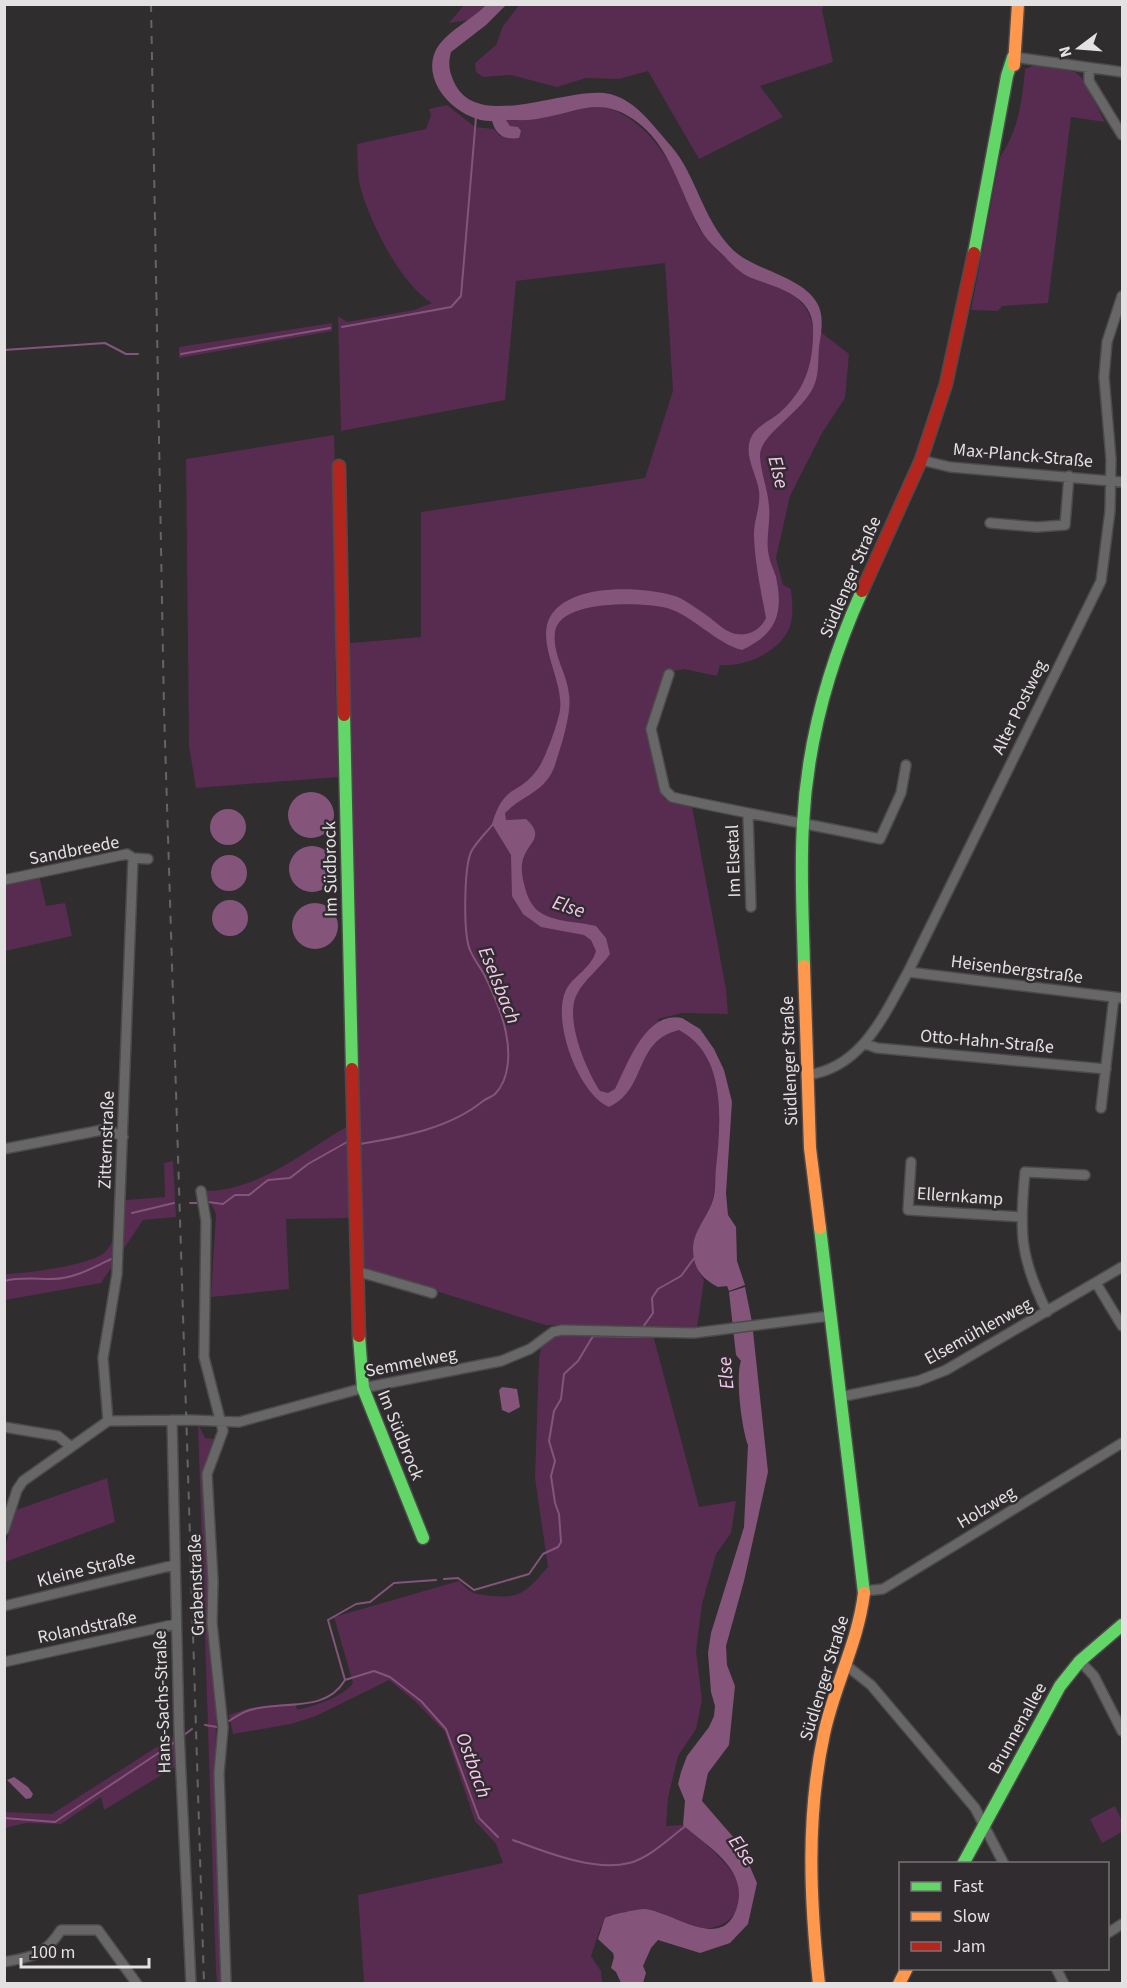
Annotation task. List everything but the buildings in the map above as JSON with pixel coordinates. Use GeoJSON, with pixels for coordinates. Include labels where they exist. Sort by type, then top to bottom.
{"type":"FeatureCollection","features":[{"type":"Feature","properties":{"kind":"main road","name":"Südlenger Straße"},"geometry":{"type":"LineString","coordinates":[[819,1983],[812,1920],[810,1862],[813,1798],[825,1729],[861,1624],[864,1591],[810,1148],[802,889],[803,823],[813,743],[830,672],[854,609],[921,460],[946,384],[959,332],[1007,76],[1013,57],[1018,4]]}},
{"type":"Feature","properties":{"kind":"main road","name":"Im Südbrock"},"geometry":{"type":"LineString","coordinates":[[339,466],[356,1271],[363,1388],[423,1538]]}},
{"type":"Feature","properties":{"kind":"main road","name":"Brunnenallee"},"geometry":{"type":"LineString","coordinates":[[964,1862],[1053,1696],[1080,1661],[1122,1625]]}},
{"type":"Feature","properties":{"kind":"street"},"geometry":{"type":"LineString","coordinates":[[1013,57],[1122,72]]}},
{"type":"Feature","properties":{"kind":"street"},"geometry":{"type":"LineString","coordinates":[[1089,68],[1089,81],[1122,135]]}},
{"type":"Feature","properties":{"kind":"street","name":"Alter Postweg"},"geometry":{"type":"LineString","coordinates":[[807,1075],[831,1070],[866,1044],[908,972],[1101,580],[1110,511],[1111,479],[1104,377],[1107,342],[1122,296]]}},
{"type":"Feature","properties":{"kind":"street","name":"Max-Planck-Straße"},"geometry":{"type":"LineString","coordinates":[[921,460],[950,467],[1111,479],[1122,482]]}},
{"type":"Feature","properties":{"kind":"street"},"geometry":{"type":"LineString","coordinates":[[990,523],[1037,527],[1065,525],[1069,476]]}},
{"type":"Feature","properties":{"kind":"street"},"geometry":{"type":"LineString","coordinates":[[669,674],[651,729],[665,790],[672,797],[748,815],[803,823],[880,839],[901,793],[906,765]]}},
{"type":"Feature","properties":{"kind":"street","name":"Im Elsetal"},"geometry":{"type":"LineString","coordinates":[[748,815],[751,907]]}},
{"type":"Feature","properties":{"kind":"street","name":"Sandbreede"},"geometry":{"type":"LineString","coordinates":[[4,880],[127,854],[133,858],[148,859]]}},
{"type":"Feature","properties":{"kind":"street","name":"Zitternstraße"},"geometry":{"type":"LineString","coordinates":[[108,1421],[103,1358],[117,1274],[133,858]]}},
{"type":"Feature","properties":{"kind":"street","name":"Heisenbergstraße"},"geometry":{"type":"LineString","coordinates":[[908,972],[1118,998]]}},
{"type":"Feature","properties":{"kind":"street"},"geometry":{"type":"LineString","coordinates":[[1101,1108],[1118,998]]}},
{"type":"Feature","properties":{"kind":"street","name":"Otto-Hahn-Straße"},"geometry":{"type":"LineString","coordinates":[[866,1044],[877,1048],[1106,1069]]}},
{"type":"Feature","properties":{"kind":"street"},"geometry":{"type":"LineString","coordinates":[[4,1149],[107,1129],[123,1137]]}},
{"type":"Feature","properties":{"kind":"street","name":"Ellernkamp"},"geometry":{"type":"LineString","coordinates":[[911,1162],[908,1210],[1021,1217]]}},
{"type":"Feature","properties":{"kind":"street","name":"Ellernkamp"},"geometry":{"type":"LineString","coordinates":[[1047,1312],[1032,1282],[1022,1250],[1021,1217],[1025,1172],[1085,1175]]}},
{"type":"Feature","properties":{"kind":"street","name":"Grabenstraße"},"geometry":{"type":"LineString","coordinates":[[201,1191],[206,1221],[204,1357],[224,1431],[207,1474],[213,1581],[212,1623],[223,1728],[219,1773],[226,1983]]}},
{"type":"Feature","properties":{"kind":"street","name":"Elsemühlenweg"},"geometry":{"type":"LineString","coordinates":[[840,1398],[918,1381],[946,1370],[1122,1267]]}},
{"type":"Feature","properties":{"kind":"street"},"geometry":{"type":"LineString","coordinates":[[356,1271],[432,1293]]}},
{"type":"Feature","properties":{"kind":"street"},"geometry":{"type":"LineString","coordinates":[[1096,1282],[1122,1326]]}},
{"type":"Feature","properties":{"kind":"street","name":"Semmelweg"},"geometry":{"type":"LineString","coordinates":[[108,1421],[239,1422],[363,1388],[501,1361],[530,1349],[553,1332],[561,1330],[694,1333],[829,1316]]}},
{"type":"Feature","properties":{"kind":"street","name":"Hans-Sachs-Straße"},"geometry":{"type":"LineString","coordinates":[[172,1420],[174,1565],[191,1983]]}},
{"type":"Feature","properties":{"kind":"street"},"geometry":{"type":"LineString","coordinates":[[4,1530],[17,1490],[24,1481],[108,1421]]}},
{"type":"Feature","properties":{"kind":"street"},"geometry":{"type":"LineString","coordinates":[[4,1427],[58,1436],[70,1446]]}},
{"type":"Feature","properties":{"kind":"street","name":"Holzweg"},"geometry":{"type":"LineString","coordinates":[[864,1591],[883,1589],[1122,1443]]}},
{"type":"Feature","properties":{"kind":"street","name":"Kleine Straße"},"geometry":{"type":"LineString","coordinates":[[4,1606],[174,1565]]}},
{"type":"Feature","properties":{"kind":"street","name":"Rolandstraße"},"geometry":{"type":"LineString","coordinates":[[4,1662],[176,1624]]}},
{"type":"Feature","properties":{"kind":"street"},"geometry":{"type":"LineString","coordinates":[[1080,1661],[1094,1676],[1122,1731]]}},
{"type":"Feature","properties":{"kind":"street"},"geometry":{"type":"LineString","coordinates":[[847,1666],[871,1685],[975,1808],[1004,1862]]}},
{"type":"Feature","properties":{"kind":"street"},"geometry":{"type":"LineString","coordinates":[[1109,1932],[1122,1924]]}},
{"type":"Feature","properties":{"kind":"street"},"geometry":{"type":"LineString","coordinates":[[4,1962],[27,1958],[48,1949],[61,1930],[89,1928],[98,1930],[137,1983]]}},
{"type":"Feature","properties":{"kind":"shaded area"},"geometry":{"type":"Polygon","coordinates":[[[520,4],[824,5],[822,10],[833,62],[760,86],[783,117],[699,159],[648,71],[619,79],[586,78],[557,87],[511,75],[483,77],[476,72],[475,63],[496,45],[503,26],[520,4]]]}},
{"type":"Feature","properties":{"kind":"shaded area"},"geometry":{"type":"Polygon","coordinates":[[[464,5],[486,5],[470,20],[449,23],[464,5]]]}},
{"type":"Feature","properties":{"kind":"shaded area"},"geometry":{"type":"Polygon","coordinates":[[[486,5],[506,5],[486,25],[451,52],[450,56],[452,78],[466,97],[482,104],[503,106],[593,93],[610,94],[628,102],[652,123],[680,158],[714,225],[733,250],[754,264],[804,288],[813,297],[821,312],[822,327],[815,383],[802,403],[774,431],[761,448],[760,457],[769,506],[768,550],[776,577],[779,602],[778,612],[770,630],[754,644],[742,650],[723,642],[686,617],[667,608],[623,604],[586,608],[571,613],[560,621],[555,632],[556,648],[568,686],[570,702],[555,765],[540,787],[505,813],[506,820],[526,819],[535,830],[534,839],[525,853],[522,868],[526,891],[534,907],[552,918],[596,926],[606,938],[610,954],[577,994],[573,1016],[578,1044],[600,1091],[608,1093],[615,1089],[632,1054],[648,1031],[669,1018],[682,1018],[700,1029],[714,1049],[724,1070],[732,1102],[726,1193],[728,1215],[736,1227],[737,1261],[745,1285],[729,1291],[727,1286],[718,1287],[699,1272],[693,1254],[696,1235],[714,1196],[719,1131],[717,1091],[706,1056],[695,1041],[679,1030],[664,1036],[654,1044],[630,1089],[621,1099],[609,1107],[598,1099],[587,1087],[570,1054],[562,1017],[567,988],[591,962],[596,951],[591,940],[584,935],[541,927],[523,914],[512,896],[511,855],[492,824],[501,802],[512,791],[524,784],[537,770],[557,723],[560,695],[546,633],[549,619],[558,607],[586,593],[638,590],[678,597],[732,633],[750,633],[764,622],[766,618],[754,537],[759,491],[749,455],[750,441],[757,429],[787,406],[801,386],[812,352],[811,315],[806,306],[790,293],[746,275],[709,241],[703,234],[666,156],[646,129],[633,119],[621,112],[598,107],[533,120],[506,120],[510,126],[518,127],[521,131],[519,138],[509,138],[498,133],[492,121],[480,120],[468,115],[447,100],[434,77],[432,65],[435,52],[444,39],[486,5]]]}},
{"type":"Feature","properties":{"kind":"shaded area"},"geometry":{"type":"Polygon","coordinates":[[[1036,65],[1075,72],[1082,78],[1105,122],[1071,117],[1048,303],[1002,306],[998,311],[971,310],[1000,157],[1012,136],[1021,104],[1025,69],[1036,65]]]}},
{"type":"Feature","properties":{"kind":"shaded area"},"geometry":{"type":"Polygon","coordinates":[[[447,105],[475,127],[494,129],[500,136],[518,127],[510,126],[505,120],[538,119],[593,105],[623,114],[646,132],[664,154],[679,180],[697,224],[713,246],[738,268],[789,293],[800,301],[808,312],[813,326],[849,354],[845,398],[822,433],[790,496],[776,558],[783,585],[791,589],[790,626],[779,643],[770,650],[751,660],[720,665],[717,676],[684,669],[664,673],[646,728],[664,799],[692,806],[726,989],[728,1014],[683,1013],[658,1019],[659,1023],[685,1032],[698,1041],[718,1087],[721,1116],[715,1189],[695,1248],[697,1268],[704,1280],[697,1328],[545,1325],[368,1270],[359,1261],[346,657],[335,658],[338,777],[196,788],[189,746],[186,459],[334,435],[340,644],[421,637],[421,512],[645,478],[673,391],[665,263],[516,281],[505,400],[341,431],[338,316],[347,322],[414,310],[432,303],[409,282],[379,234],[360,186],[357,144],[426,129],[431,115],[429,109],[447,105]]]}},
{"type":"Feature","properties":{"kind":"shaded area"},"geometry":{"type":"Polygon","coordinates":[[[332,323],[332,331],[179,358],[179,347],[332,323]]]}},
{"type":"Feature","properties":{"kind":"shaded area"},"geometry":{"type":"Polygon","coordinates":[[[311,792],[327,799],[334,815],[327,831],[311,838],[295,831],[288,815],[295,799],[311,792]]]}},
{"type":"Feature","properties":{"kind":"shaded area"},"geometry":{"type":"Polygon","coordinates":[[[228,809],[241,814],[246,827],[241,840],[228,845],[215,840],[210,827],[215,814],[228,809]]]}},
{"type":"Feature","properties":{"kind":"shaded area"},"geometry":{"type":"Polygon","coordinates":[[[312,846],[328,853],[335,869],[328,885],[312,892],[296,885],[289,869],[296,853],[312,846]]]}},
{"type":"Feature","properties":{"kind":"shaded area"},"geometry":{"type":"Polygon","coordinates":[[[229,855],[242,860],[247,873],[242,886],[229,891],[216,886],[211,873],[216,860],[229,855]]]}},
{"type":"Feature","properties":{"kind":"shaded area"},"geometry":{"type":"Polygon","coordinates":[[[39,875],[46,906],[65,903],[72,936],[5,951],[4,882],[39,875]]]}},
{"type":"Feature","properties":{"kind":"shaded area"},"geometry":{"type":"Polygon","coordinates":[[[230,900],[243,905],[248,918],[243,931],[230,936],[217,931],[212,918],[217,905],[230,900]]]}},
{"type":"Feature","properties":{"kind":"shaded area"},"geometry":{"type":"Polygon","coordinates":[[[315,903],[331,910],[338,926],[331,942],[315,949],[299,942],[292,926],[299,910],[315,903]]]}},
{"type":"Feature","properties":{"kind":"shaded area"},"geometry":{"type":"Polygon","coordinates":[[[348,1126],[351,1218],[286,1219],[289,1289],[211,1297],[216,1214],[205,1191],[225,1189],[262,1177],[298,1158],[348,1126]]]}},
{"type":"Feature","properties":{"kind":"shaded area"},"geometry":{"type":"Polygon","coordinates":[[[173,1161],[176,1217],[143,1220],[101,1283],[5,1300],[4,1274],[73,1265],[98,1257],[105,1252],[116,1234],[126,1200],[165,1197],[164,1163],[173,1161]]]}},
{"type":"Feature","properties":{"kind":"shaded area"},"geometry":{"type":"Polygon","coordinates":[[[745,1287],[752,1322],[768,1472],[744,1581],[726,1646],[727,1665],[735,1686],[729,1745],[708,1773],[702,1801],[741,1846],[757,1883],[748,1924],[730,1943],[700,1953],[658,1940],[651,1948],[643,1966],[646,1973],[643,1983],[621,1983],[616,1972],[611,1968],[613,1953],[598,1939],[605,1918],[644,1909],[697,1927],[710,1929],[722,1927],[732,1919],[738,1903],[739,1890],[730,1868],[722,1858],[683,1825],[685,1801],[678,1784],[687,1756],[709,1727],[714,1716],[715,1706],[711,1692],[708,1653],[711,1633],[744,1527],[748,1445],[740,1403],[739,1369],[741,1361],[736,1355],[729,1292],[745,1287]]]}},
{"type":"Feature","properties":{"kind":"shaded area"},"geometry":{"type":"Polygon","coordinates":[[[565,1333],[653,1335],[699,1507],[736,1501],[731,1533],[716,1554],[702,1604],[696,1651],[702,1700],[696,1729],[678,1756],[668,1798],[666,1826],[683,1825],[716,1853],[736,1878],[740,1891],[740,1904],[725,1923],[708,1928],[691,1926],[646,1909],[609,1915],[600,1929],[591,1956],[601,1971],[602,1983],[364,1983],[358,1895],[503,1863],[496,1844],[475,1821],[445,1732],[415,1701],[389,1680],[316,1716],[291,1724],[233,1734],[229,1715],[250,1708],[295,1703],[297,1710],[327,1701],[348,1689],[353,1683],[334,1617],[459,1581],[478,1594],[512,1596],[530,1586],[548,1567],[535,1478],[539,1358],[542,1344],[565,1333]]]}},
{"type":"Feature","properties":{"kind":"shaded area"},"geometry":{"type":"Polygon","coordinates":[[[502,1387],[517,1389],[520,1407],[509,1413],[502,1410],[499,1390],[502,1387]]]}},
{"type":"Feature","properties":{"kind":"shaded area"},"geometry":{"type":"Polygon","coordinates":[[[198,1424],[205,1438],[214,1439],[204,1467],[216,1719],[215,1806],[222,1984],[217,1983],[216,1970],[198,1424]]]}},
{"type":"Feature","properties":{"kind":"shaded area"},"geometry":{"type":"Polygon","coordinates":[[[107,1478],[115,1522],[5,1562],[5,1547],[16,1510],[107,1478]]]}},
{"type":"Feature","properties":{"kind":"shaded area"},"geometry":{"type":"Polygon","coordinates":[[[177,1734],[178,1765],[104,1810],[101,1797],[61,1824],[26,1823],[5,1828],[4,1812],[52,1814],[177,1734]]]}},
{"type":"Feature","properties":{"kind":"shaded area"},"geometry":{"type":"Polygon","coordinates":[[[14,1777],[28,1787],[33,1794],[31,1798],[26,1799],[7,1780],[14,1777]]]}},
{"type":"Feature","properties":{"kind":"shaded area"},"geometry":{"type":"Polygon","coordinates":[[[1115,1806],[1122,1821],[1122,1832],[1102,1843],[1090,1819],[1115,1806]]]}},
{"type":"Feature","properties":{"kind":"waterway"},"geometry":{"type":"LineString","coordinates":[[342,327],[451,307],[461,296],[476,117]]}},
{"type":"Feature","properties":{"kind":"waterway"},"geometry":{"type":"LineString","coordinates":[[181,354],[330,328]]}},
{"type":"Feature","properties":{"kind":"waterway"},"geometry":{"type":"LineString","coordinates":[[4,350],[105,343],[126,354],[138,354]]}},
{"type":"Feature","properties":{"kind":"waterway","name":"Eselsbach"},"geometry":{"type":"LineString","coordinates":[[360,1144],[441,1125],[494,1095],[504,1081],[508,1065],[505,1026],[484,974],[470,950],[465,916],[467,872],[471,852],[494,823]]}},
{"type":"Feature","properties":{"kind":"waterway","name":"Eselsbach"},"geometry":{"type":"LineString","coordinates":[[208,1202],[223,1204],[235,1195],[249,1195],[268,1180],[290,1178],[308,1164],[347,1142]]}},
{"type":"Feature","properties":{"kind":"waterway","name":"Eselsbach"},"geometry":{"type":"LineString","coordinates":[[132,1213],[174,1203]]}},
{"type":"Feature","properties":{"kind":"waterway","name":"Eselsbach"},"geometry":{"type":"LineString","coordinates":[[190,1203],[200,1203]]}},
{"type":"Feature","properties":{"kind":"waterway"},"geometry":{"type":"LineString","coordinates":[[643,1327],[653,1313],[652,1298],[658,1289],[681,1276],[695,1257]]}},
{"type":"Feature","properties":{"kind":"waterway","name":"Eselsbach"},"geometry":{"type":"LineString","coordinates":[[4,1281],[68,1277],[111,1259]]}},
{"type":"Feature","properties":{"kind":"waterway"},"geometry":{"type":"LineString","coordinates":[[444,1579],[458,1578],[474,1590],[529,1574],[543,1554],[558,1547],[561,1542],[559,1514],[551,1476],[555,1461],[549,1441],[554,1411],[561,1399],[564,1374],[578,1361],[593,1336],[643,1337]]}},
{"type":"Feature","properties":{"kind":"waterway"},"geometry":{"type":"LineString","coordinates":[[345,1680],[328,1620],[356,1604],[370,1602],[394,1583],[436,1580]]}},
{"type":"Feature","properties":{"kind":"waterway","name":"Ostbach"},"geometry":{"type":"LineString","coordinates":[[229,1721],[242,1713],[262,1707],[315,1702],[336,1691],[345,1680],[374,1671],[390,1677],[421,1701],[446,1729],[479,1818],[498,1837]]}},
{"type":"Feature","properties":{"kind":"waterway","name":"Ostbach"},"geometry":{"type":"LineString","coordinates":[[205,1725],[217,1727]]}},
{"type":"Feature","properties":{"kind":"waterway","name":"Ostbach"},"geometry":{"type":"LineString","coordinates":[[184,1735],[192,1729]]}},
{"type":"Feature","properties":{"kind":"waterway","name":"Ostbach"},"geometry":{"type":"LineString","coordinates":[[4,1818],[55,1822],[175,1742]]}},
{"type":"Feature","properties":{"kind":"waterway","name":"Ostbach"},"geometry":{"type":"LineString","coordinates":[[513,1840],[586,1863],[615,1865],[645,1857],[687,1825]]}},
{"type":"Feature","properties":{"kind":"railway"},"geometry":{"type":"LineString","coordinates":[[151,4],[164,709],[204,1984]]}},
{"type":"Feature","properties":{"kind":"traffic: fast"},"geometry":{"type":"LineString","coordinates":[[974,253],[1007,76],[1013,57]]}},
{"type":"Feature","properties":{"kind":"traffic: fast"},"geometry":{"type":"LineString","coordinates":[[804,966],[802,842],[809,764],[830,676],[862,591]]}},
{"type":"Feature","properties":{"kind":"traffic: fast"},"geometry":{"type":"LineString","coordinates":[[344,715],[352,1069]]}},
{"type":"Feature","properties":{"kind":"traffic: fast"},"geometry":{"type":"LineString","coordinates":[[820,1228],[864,1593]]}},
{"type":"Feature","properties":{"kind":"traffic: fast"},"geometry":{"type":"LineString","coordinates":[[359,1336],[363,1388],[423,1538]]}},
{"type":"Feature","properties":{"kind":"traffic: fast"},"geometry":{"type":"LineString","coordinates":[[964,1862],[1060,1686],[1080,1661],[1122,1625]]}},
{"type":"Feature","properties":{"kind":"traffic: slow"},"geometry":{"type":"LineString","coordinates":[[1014,65],[1018,4]]}},
{"type":"Feature","properties":{"kind":"traffic: slow"},"geometry":{"type":"LineString","coordinates":[[804,966],[810,1148],[820,1228]]}},
{"type":"Feature","properties":{"kind":"traffic: slow"},"geometry":{"type":"LineString","coordinates":[[819,1984],[813,1921],[811,1859],[814,1796],[828,1716],[857,1629],[864,1593]]}},
{"type":"Feature","properties":{"kind":"traffic: slow"},"geometry":{"type":"LineString","coordinates":[[899,1984],[906,1970]]}},
{"type":"Feature","properties":{"kind":"traffic: jam"},"geometry":{"type":"LineString","coordinates":[[862,591],[921,460],[946,384],[974,253]]}},
{"type":"Feature","properties":{"kind":"traffic: jam"},"geometry":{"type":"LineString","coordinates":[[339,466],[344,715]]}},
{"type":"Feature","properties":{"kind":"traffic: jam"},"geometry":{"type":"LineString","coordinates":[[352,1069],[359,1336]]}},
{"type":"Feature","properties":{"kind":"water label","name":"Else"},"geometry":{"type":"Point","coordinates":[779,472]}},
{"type":"Feature","properties":{"kind":"water label","name":"Else"},"geometry":{"type":"Point","coordinates":[569,906]}},
{"type":"Feature","properties":{"kind":"water label","name":"Else"},"geometry":{"type":"Point","coordinates":[725,1373]}},
{"type":"Feature","properties":{"kind":"water label","name":"Else"},"geometry":{"type":"Point","coordinates":[743,1850]}}]}
